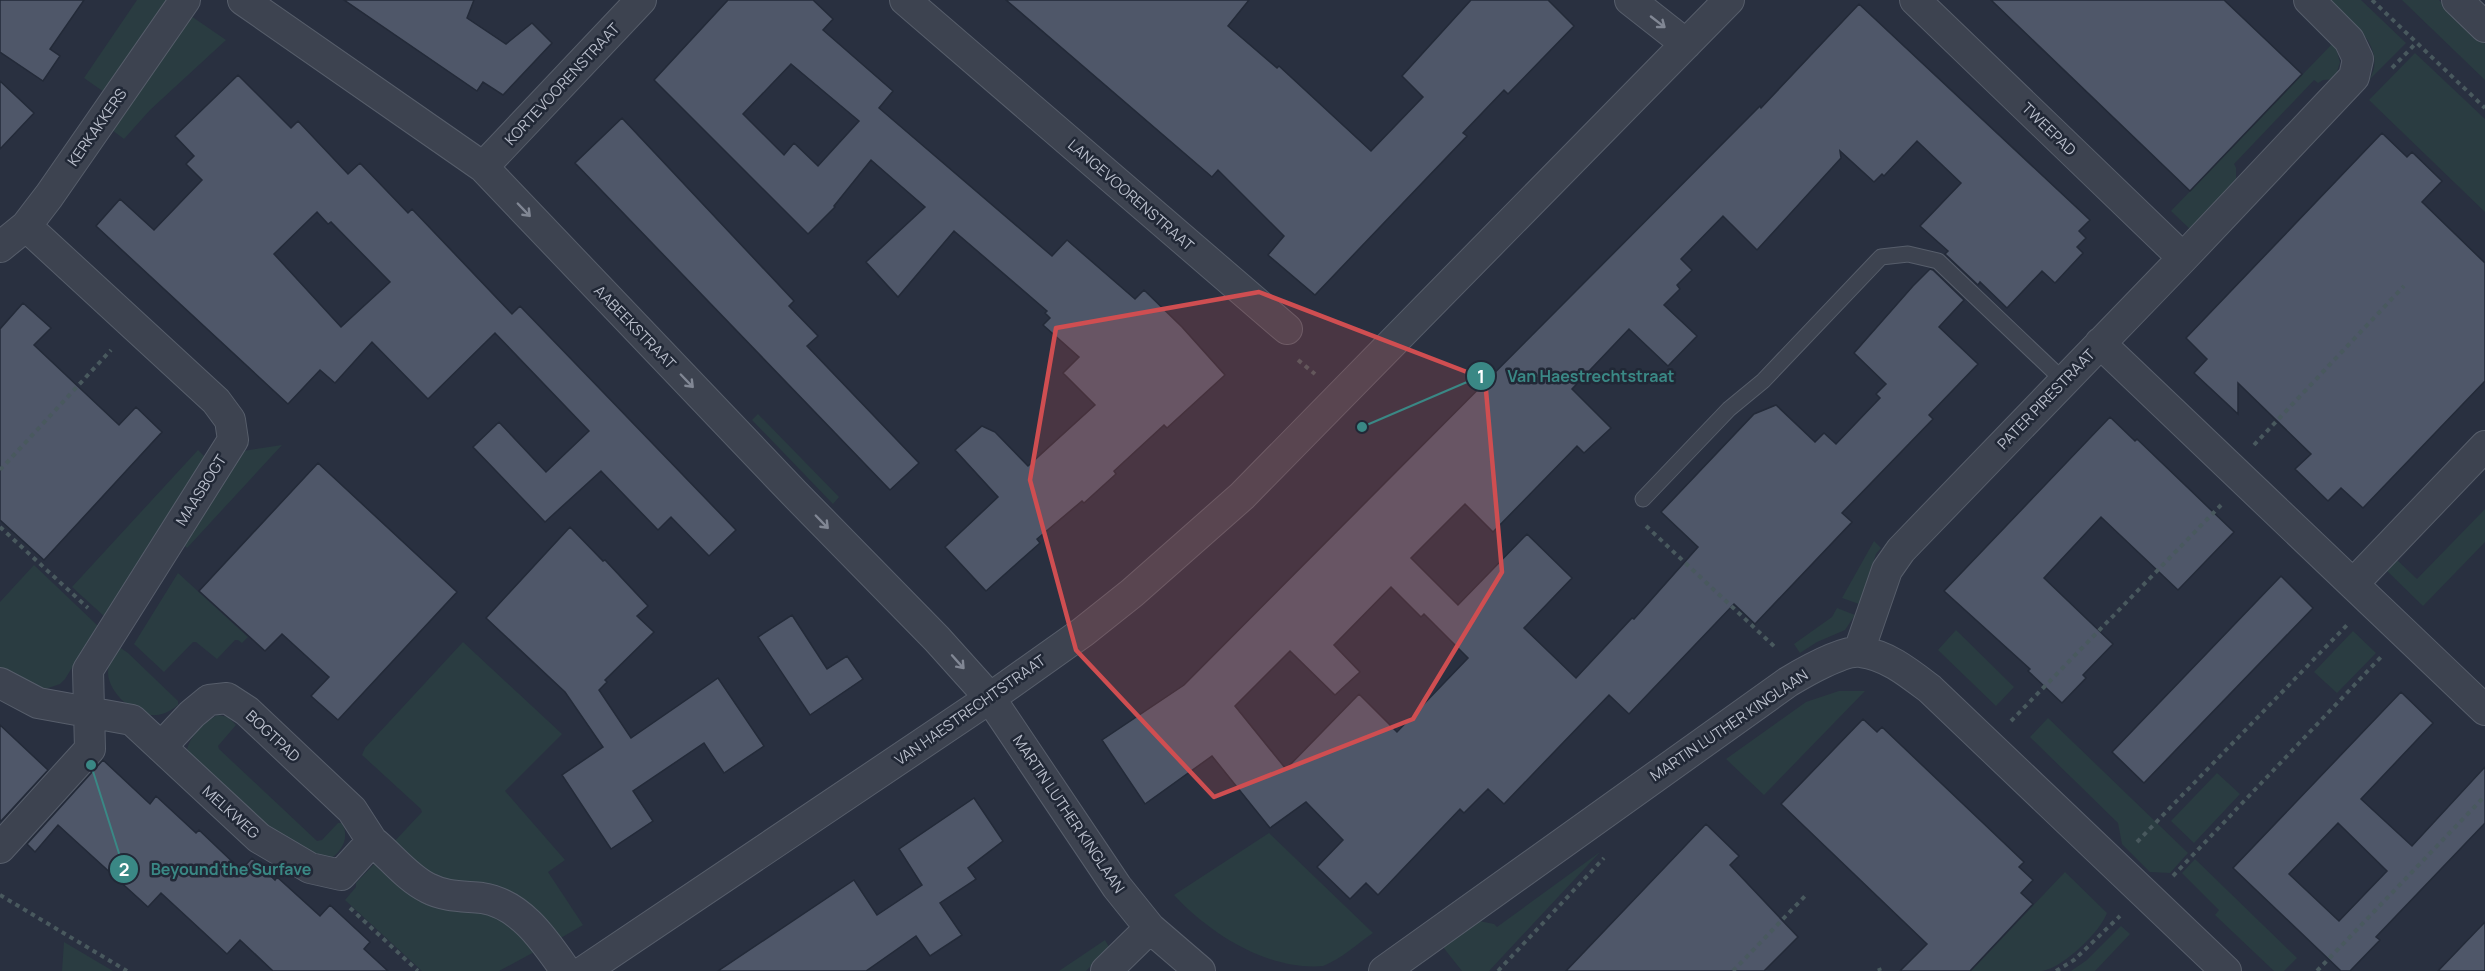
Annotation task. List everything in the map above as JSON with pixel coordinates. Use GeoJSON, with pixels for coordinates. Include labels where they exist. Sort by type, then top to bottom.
{"type":"FeatureCollection","features":[{"type":"Feature","properties":{"kind":"street","name":"KERKAKKERS"},"geometry":{"type":"LineString","coordinates":[[0,247],[26,226],[49,196],[185,0]]}},
{"type":"Feature","properties":{"kind":"street","name":"AABEEKSTRAAT"},"geometry":{"type":"LineString","coordinates":[[243,0],[483,167],[937,639],[990,698]]}},
{"type":"Feature","properties":{"kind":"street","name":"KORTEVOORENSTRAAT"},"geometry":{"type":"LineString","coordinates":[[483,167],[641,0]]}},
{"type":"Feature","properties":{"kind":"street","name":"LANGEVOORENSTRAAT"},"geometry":{"type":"LineString","coordinates":[[905,0],[1287,329]]}},
{"type":"Feature","properties":{"kind":"street"},"geometry":{"type":"LineString","coordinates":[[1630,0],[1686,44]]}},
{"type":"Feature","properties":{"kind":"street","name":"VAN HAESTRECHTSTRAAT"},"geometry":{"type":"LineString","coordinates":[[584,971],[990,698],[1083,632],[1190,545],[1242,496],[1729,0]]}},
{"type":"Feature","properties":{"kind":"street","name":"TWEEPAD"},"geometry":{"type":"LineString","coordinates":[[1915,0],[2183,258]]}},
{"type":"Feature","properties":{"kind":"street"},"geometry":{"type":"LineString","coordinates":[[2100,343],[2354,77],[2358,58],[2349,40],[2309,0]]}},
{"type":"Feature","properties":{"kind":"street"},"geometry":{"type":"LineString","coordinates":[[2457,0],[2485,27]]}},
{"type":"Feature","properties":{"kind":"street","name":"MAASBOGT"},"geometry":{"type":"LineString","coordinates":[[0,848],[90,749],[88,670],[233,440],[230,420],[216,401],[26,226]]}},
{"type":"Feature","properties":{"kind":"street","name":"PATER PIRESTRAAT"},"geometry":{"type":"LineString","coordinates":[[1859,651],[1887,570],[1901,550],[2100,343],[2485,710]]}},
{"type":"Feature","properties":{"kind":"street"},"geometry":{"type":"LineString","coordinates":[[2362,593],[2485,446]]}},
{"type":"Feature","properties":{"kind":"street"},"geometry":{"type":"LineString","coordinates":[[1859,651],[1899,666],[1930,688],[2226,971]]}},
{"type":"Feature","properties":{"kind":"street","name":"MARTIN LUTHER KINGLAAN"},"geometry":{"type":"LineString","coordinates":[[1384,971],[1423,960],[1669,765],[1788,682],[1825,662],[1859,651]]}},
{"type":"Feature","properties":{"kind":"street","name":"MELKWEG"},"geometry":{"type":"LineString","coordinates":[[0,683],[38,703],[132,720],[259,838],[310,868],[341,875]]}},
{"type":"Feature","properties":{"kind":"street","name":"BOGTPAD"},"geometry":{"type":"LineString","coordinates":[[161,747],[192,714],[209,700],[227,698],[247,711],[352,810],[372,841]]}},
{"type":"Feature","properties":{"kind":"street","name":"MARTIN LUTHER KINGLAAN"},"geometry":{"type":"LineString","coordinates":[[990,698],[1117,887],[1150,928],[1200,971]]}},
{"type":"Feature","properties":{"kind":"street"},"geometry":{"type":"LineString","coordinates":[[341,875],[372,841],[425,887],[442,894],[497,902],[516,912],[548,945],[566,971]]}},
{"type":"Feature","properties":{"kind":"street"},"geometry":{"type":"LineString","coordinates":[[1106,971],[1150,928]]}},
{"type":"Feature","properties":{"kind":"lane"},"geometry":{"type":"LineString","coordinates":[[1643,499],[1729,409],[1763,381],[1881,257],[1908,254],[1938,261],[2064,380]]}},
{"type":"Feature","properties":{"kind":"path"},"geometry":{"type":"LineString","coordinates":[[2372,0],[2485,108]]}},
{"type":"Feature","properties":{"kind":"path"},"geometry":{"type":"LineString","coordinates":[[1989,744],[2238,474],[2404,286]]}},
{"type":"Feature","properties":{"kind":"path"},"geometry":{"type":"LineString","coordinates":[[0,470],[134,325]]}},
{"type":"Feature","properties":{"kind":"path"},"geometry":{"type":"LineString","coordinates":[[1287,329],[1284,347],[1339,396]]}},
{"type":"Feature","properties":{"kind":"path"},"geometry":{"type":"LineString","coordinates":[[1643,499],[1646,527],[1776,650],[1786,643],[1807,671]]}},
{"type":"Feature","properties":{"kind":"path"},"geometry":{"type":"LineString","coordinates":[[0,527],[112,631]]}},
{"type":"Feature","properties":{"kind":"path"},"geometry":{"type":"LineString","coordinates":[[2115,865],[2362,593]]}},
{"type":"Feature","properties":{"kind":"path"},"geometry":{"type":"LineString","coordinates":[[2056,971],[2074,960],[2115,919],[2151,900],[2404,633]]}},
{"type":"Feature","properties":{"kind":"path"},"geometry":{"type":"LineString","coordinates":[[2317,971],[2485,796]]}},
{"type":"Feature","properties":{"kind":"path"},"geometry":{"type":"LineString","coordinates":[[1498,971],[1611,851]]}},
{"type":"Feature","properties":{"kind":"path"},"geometry":{"type":"LineString","coordinates":[[341,875],[341,900],[418,971]]}},
{"type":"Feature","properties":{"kind":"path"},"geometry":{"type":"LineString","coordinates":[[0,895],[127,971]]}},
{"type":"Feature","properties":{"kind":"path"},"geometry":{"type":"LineString","coordinates":[[1733,971],[1805,896]]}},
{"type":"Feature","properties":{"kind":"highlighted area"},"geometry":{"type":"Polygon","coordinates":[[[1259,292],[1485,379],[1502,572],[1413,719],[1214,797],[1076,650],[1030,480],[1056,328],[1259,292]]]}},
{"type":"Feature","properties":{"kind":"shaded area"},"geometry":{"type":"Polygon","coordinates":[[[137,0],[168,0],[104,92],[84,78],[137,0]]]}},
{"type":"Feature","properties":{"kind":"shaded area"},"geometry":{"type":"Polygon","coordinates":[[[2329,0],[2361,0],[2406,43],[2369,80],[2374,70],[2374,54],[2370,44],[2328,2],[2329,0]]]}},
{"type":"Feature","properties":{"kind":"shaded area"},"geometry":{"type":"Polygon","coordinates":[[[2402,0],[2439,0],[2485,44],[2485,80],[2402,0]]]}},
{"type":"Feature","properties":{"kind":"shaded area"},"geometry":{"type":"Polygon","coordinates":[[[191,16],[226,40],[150,110],[124,139],[112,130],[191,16]]]}},
{"type":"Feature","properties":{"kind":"shaded area"},"geometry":{"type":"Polygon","coordinates":[[[2334,42],[2340,62],[2335,79],[2318,83],[2314,80],[2234,164],[2236,184],[2192,231],[2171,211],[2334,42]]]}},
{"type":"Feature","properties":{"kind":"shaded area"},"geometry":{"type":"Polygon","coordinates":[[[2415,53],[2485,119],[2485,212],[2369,100],[2415,53]]]}},
{"type":"Feature","properties":{"kind":"shaded area"},"geometry":{"type":"Polygon","coordinates":[[[758,414],[839,497],[833,504],[752,420],[758,414]]]}},
{"type":"Feature","properties":{"kind":"shaded area"},"geometry":{"type":"Polygon","coordinates":[[[282,445],[187,548],[184,545],[243,451],[282,445]]]}},
{"type":"Feature","properties":{"kind":"shaded area"},"geometry":{"type":"Polygon","coordinates":[[[198,450],[205,457],[105,617],[72,587],[198,450]]]}},
{"type":"Feature","properties":{"kind":"shaded area"},"geometry":{"type":"Polygon","coordinates":[[[2485,509],[2485,542],[2423,606],[2385,569],[2397,560],[2417,579],[2485,509]]]}},
{"type":"Feature","properties":{"kind":"shaded area"},"geometry":{"type":"Polygon","coordinates":[[[1874,541],[1881,548],[1876,554],[1859,604],[1842,598],[1874,541]]]}},
{"type":"Feature","properties":{"kind":"shaded area"},"geometry":{"type":"Polygon","coordinates":[[[34,565],[98,626],[65,679],[60,684],[42,690],[0,672],[0,602],[34,565]]]}},
{"type":"Feature","properties":{"kind":"shaded area"},"geometry":{"type":"Polygon","coordinates":[[[178,573],[248,637],[242,643],[235,640],[217,659],[193,642],[164,672],[134,644],[178,573]]]}},
{"type":"Feature","properties":{"kind":"shaded area"},"geometry":{"type":"Polygon","coordinates":[[[1837,608],[1855,615],[1845,630],[1817,642],[1800,653],[1794,644],[1832,617],[1837,608]]]}},
{"type":"Feature","properties":{"kind":"shaded area"},"geometry":{"type":"Polygon","coordinates":[[[1956,630],[2014,687],[1996,706],[1938,650],[1956,630]]]}},
{"type":"Feature","properties":{"kind":"shaded area"},"geometry":{"type":"Polygon","coordinates":[[[2353,631],[2376,653],[2337,693],[2314,672],[2353,631]]]}},
{"type":"Feature","properties":{"kind":"shaded area"},"geometry":{"type":"Polygon","coordinates":[[[463,642],[562,734],[505,791],[565,860],[548,872],[583,925],[559,939],[437,880],[393,843],[422,812],[421,809],[362,755],[365,748],[463,642]]]}},
{"type":"Feature","properties":{"kind":"shaded area"},"geometry":{"type":"Polygon","coordinates":[[[119,647],[178,701],[178,705],[163,714],[149,715],[125,703],[113,689],[108,673],[111,659],[119,647]]]}},
{"type":"Feature","properties":{"kind":"shaded area"},"geometry":{"type":"Polygon","coordinates":[[[1839,691],[1865,691],[1764,795],[1726,759],[1806,702],[1839,691]]]}},
{"type":"Feature","properties":{"kind":"shaded area"},"geometry":{"type":"Polygon","coordinates":[[[218,715],[228,717],[236,725],[218,746],[219,749],[317,841],[322,840],[338,823],[342,823],[345,839],[341,848],[329,860],[271,835],[187,751],[198,730],[218,715]]]}},
{"type":"Feature","properties":{"kind":"shaded area"},"geometry":{"type":"Polygon","coordinates":[[[2048,718],[2188,853],[2170,873],[2150,872],[2122,844],[2118,823],[2030,737],[2048,718]]]}},
{"type":"Feature","properties":{"kind":"shaded area"},"geometry":{"type":"Polygon","coordinates":[[[2217,773],[2240,794],[2194,843],[2171,821],[2217,773]]]}},
{"type":"Feature","properties":{"kind":"shaded area"},"geometry":{"type":"Polygon","coordinates":[[[1269,833],[1373,933],[1343,955],[1323,966],[1302,966],[1281,962],[1240,946],[1221,935],[1174,895],[1269,833]]]}},
{"type":"Feature","properties":{"kind":"shaded area"},"geometry":{"type":"Polygon","coordinates":[[[1600,852],[1489,971],[1462,971],[1443,947],[1479,921],[1494,924],[1497,927],[1600,852]]]}},
{"type":"Feature","properties":{"kind":"shaded area"},"geometry":{"type":"Polygon","coordinates":[[[2195,859],[2297,958],[2284,971],[2274,971],[2215,915],[2219,910],[2182,873],[2195,859]]]}},
{"type":"Feature","properties":{"kind":"shaded area"},"geometry":{"type":"Polygon","coordinates":[[[377,861],[472,909],[503,919],[536,951],[499,971],[422,971],[345,900],[356,887],[356,883],[377,861]]]}},
{"type":"Feature","properties":{"kind":"shaded area"},"geometry":{"type":"Polygon","coordinates":[[[2065,872],[2107,913],[2089,939],[2060,963],[2042,971],[1971,971],[2065,872]]]}},
{"type":"Feature","properties":{"kind":"shaded area"},"geometry":{"type":"Polygon","coordinates":[[[2121,926],[2130,934],[2095,971],[2071,971],[2087,960],[2121,926]]]}},
{"type":"Feature","properties":{"kind":"shaded area"},"geometry":{"type":"Polygon","coordinates":[[[1105,940],[1109,947],[1086,971],[1059,971],[1105,940]]]}},
{"type":"Feature","properties":{"kind":"shaded area"},"geometry":{"type":"Polygon","coordinates":[[[64,942],[113,971],[62,971],[64,942]]]}},
{"type":"Feature","properties":{"kind":"building"},"geometry":{"type":"Polygon","coordinates":[[[0,0],[84,0],[50,49],[60,56],[43,81],[0,52],[0,0]]]}},
{"type":"Feature","properties":{"kind":"building"},"geometry":{"type":"Polygon","coordinates":[[[344,0],[474,0],[467,18],[506,44],[532,23],[552,43],[503,95],[483,82],[477,91],[344,0]]]}},
{"type":"Feature","properties":{"kind":"building"},"geometry":{"type":"Polygon","coordinates":[[[728,0],[813,0],[833,19],[823,30],[893,91],[879,108],[1052,256],[1067,240],[1135,299],[1144,290],[1182,327],[1225,375],[1167,428],[1164,425],[1114,471],[1116,474],[1084,503],[1082,501],[1037,539],[1040,543],[986,591],[945,547],[998,497],[955,450],[982,426],[995,432],[1028,466],[1095,405],[1063,373],[1079,357],[1043,325],[1050,318],[1045,313],[1047,311],[954,231],[898,297],[866,262],[925,207],[871,160],[835,207],[808,234],[654,80],[728,0]],[[791,64],[743,114],[784,155],[794,143],[818,166],[859,121],[791,64]]]}},
{"type":"Feature","properties":{"kind":"building"},"geometry":{"type":"Polygon","coordinates":[[[1006,0],[1249,0],[1228,26],[1277,68],[1279,66],[1371,151],[1423,97],[1402,76],[1471,0],[1548,0],[1574,26],[1508,94],[1504,90],[1463,133],[1467,136],[1315,295],[1268,255],[1284,236],[1218,170],[1212,177],[1006,0]]]}},
{"type":"Feature","properties":{"kind":"building"},"geometry":{"type":"Polygon","coordinates":[[[1991,0],[2224,0],[2302,74],[2190,191],[1991,0]]]}},
{"type":"Feature","properties":{"kind":"building"},"geometry":{"type":"Polygon","coordinates":[[[1859,4],[2090,220],[2079,231],[2086,238],[2077,247],[2083,253],[2055,283],[2042,271],[2007,308],[1980,282],[1978,285],[1945,254],[1948,251],[1920,226],[1961,183],[1917,141],[1884,176],[1882,174],[1874,182],[1840,151],[1841,158],[1757,250],[1723,216],[1681,259],[1692,270],[1677,285],[1680,289],[1664,305],[1697,336],[1668,366],[1629,329],[1572,389],[1611,428],[1584,453],[1577,446],[1493,532],[1465,504],[1411,558],[1458,605],[1527,534],[1572,578],[1524,628],[1576,678],[1632,618],[1634,619],[1698,547],[1661,512],[1754,414],[1776,405],[1815,442],[1824,433],[1836,444],[1880,398],[1876,394],[1886,384],[1854,353],[1913,286],[1930,269],[1933,270],[1964,300],[1939,327],[1978,364],[1929,415],[1933,419],[1842,513],[1852,522],[1755,624],[1734,604],[1629,714],[1609,695],[1504,804],[1488,789],[1464,813],[1460,809],[1378,895],[1366,883],[1350,899],[1317,867],[1343,840],[1306,802],[1270,828],[1212,756],[1145,804],[1102,740],[1184,685],[1760,106],[1761,108],[1859,4]],[[1391,587],[1334,645],[1360,672],[1335,695],[1290,651],[1235,706],[1286,769],[1359,694],[1397,732],[1468,658],[1424,614],[1421,617],[1391,587]]]}},
{"type":"Feature","properties":{"kind":"building"},"geometry":{"type":"Polygon","coordinates":[[[238,75],[291,128],[298,121],[348,174],[360,163],[408,213],[412,209],[512,314],[520,306],[736,530],[709,556],[671,517],[658,530],[601,471],[545,522],[473,447],[499,422],[546,472],[589,431],[495,333],[428,399],[372,342],[335,383],[320,370],[288,404],[96,226],[120,199],[154,230],[202,180],[186,164],[194,156],[175,136],[238,75]],[[317,212],[274,254],[341,327],[390,282],[331,222],[328,224],[317,212]]]}},
{"type":"Feature","properties":{"kind":"building"},"geometry":{"type":"Polygon","coordinates":[[[0,81],[34,113],[0,149],[0,81]]]}},
{"type":"Feature","properties":{"kind":"building"},"geometry":{"type":"Polygon","coordinates":[[[622,118],[794,301],[789,306],[818,336],[807,346],[919,463],[890,490],[575,163],[622,118]]]}},
{"type":"Feature","properties":{"kind":"building"},"geometry":{"type":"Polygon","coordinates":[[[2382,133],[2407,157],[2412,152],[2442,181],[2422,202],[2485,263],[2485,381],[2363,508],[2341,488],[2328,501],[2295,469],[2311,454],[2238,383],[2238,414],[2194,373],[2207,359],[2186,338],[2382,133]]]}},
{"type":"Feature","properties":{"kind":"building"},"geometry":{"type":"Polygon","coordinates":[[[23,303],[51,328],[34,345],[119,425],[136,407],[162,432],[44,560],[0,520],[0,329],[23,303]]]}},
{"type":"Feature","properties":{"kind":"building"},"geometry":{"type":"Polygon","coordinates":[[[2110,417],[2135,441],[2137,439],[2234,532],[2178,590],[2101,517],[2044,578],[2113,644],[2083,675],[2086,678],[2062,703],[2028,671],[2030,669],[1944,591],[2110,417]]]}},
{"type":"Feature","properties":{"kind":"building"},"geometry":{"type":"Polygon","coordinates":[[[318,463],[457,592],[338,720],[311,696],[329,677],[282,634],[265,651],[199,591],[318,463]]]}},
{"type":"Feature","properties":{"kind":"building"},"geometry":{"type":"Polygon","coordinates":[[[570,527],[648,606],[637,616],[654,632],[605,680],[607,682],[599,690],[631,738],[718,678],[764,746],[724,773],[704,743],[633,791],[653,821],[611,849],[562,775],[603,747],[565,692],[486,618],[570,527]]]}},
{"type":"Feature","properties":{"kind":"building"},"geometry":{"type":"Polygon","coordinates":[[[2281,576],[2313,608],[2144,783],[2112,752],[2281,576]]]}},
{"type":"Feature","properties":{"kind":"building"},"geometry":{"type":"Polygon","coordinates":[[[792,615],[827,669],[847,656],[863,679],[810,715],[758,637],[792,615]]]}},
{"type":"Feature","properties":{"kind":"building"},"geometry":{"type":"Polygon","coordinates":[[[2401,692],[2433,723],[2361,799],[2412,846],[2485,767],[2485,823],[2376,937],[2380,940],[2350,971],[2341,971],[2233,868],[2401,692]],[[2338,823],[2289,874],[2339,921],[2387,871],[2338,823]]]}},
{"type":"Feature","properties":{"kind":"building"},"geometry":{"type":"Polygon","coordinates":[[[1863,719],[1877,732],[1882,727],[2024,862],[2019,867],[2033,880],[2021,893],[2033,904],[1970,971],[1900,971],[1927,944],[1781,804],[1863,719]]]}},
{"type":"Feature","properties":{"kind":"building"},"geometry":{"type":"Polygon","coordinates":[[[0,725],[48,770],[1,821],[0,820],[0,725]]]}},
{"type":"Feature","properties":{"kind":"building"},"geometry":{"type":"Polygon","coordinates":[[[103,760],[150,804],[156,796],[196,833],[199,830],[241,870],[252,858],[275,880],[277,877],[320,916],[330,905],[370,942],[364,949],[388,971],[273,971],[240,940],[227,954],[161,893],[148,907],[58,825],[35,852],[27,844],[103,760]]]}},
{"type":"Feature","properties":{"kind":"building"},"geometry":{"type":"Polygon","coordinates":[[[974,798],[1003,841],[968,868],[976,879],[940,903],[962,935],[930,956],[916,936],[866,971],[718,971],[854,880],[877,915],[922,885],[899,849],[974,798]]]}},
{"type":"Feature","properties":{"kind":"building"},"geometry":{"type":"Polygon","coordinates":[[[1706,824],[1739,856],[1730,865],[1798,937],[1764,971],[1566,971],[1706,824]]]}},
{"type":"Feature","properties":{"kind":"building"},"geometry":{"type":"Polygon","coordinates":[[[2485,922],[2485,971],[2438,971],[2485,922]]]}},
{"type":"Feature","properties":{"kind":"place","name":"Van Haestrechtstraat"},"geometry":{"type":"Point","coordinates":[1362,427]}},
{"type":"Feature","properties":{"kind":"place","name":"Beyound the Surfave"},"geometry":{"type":"Point","coordinates":[91,765]}}]}
